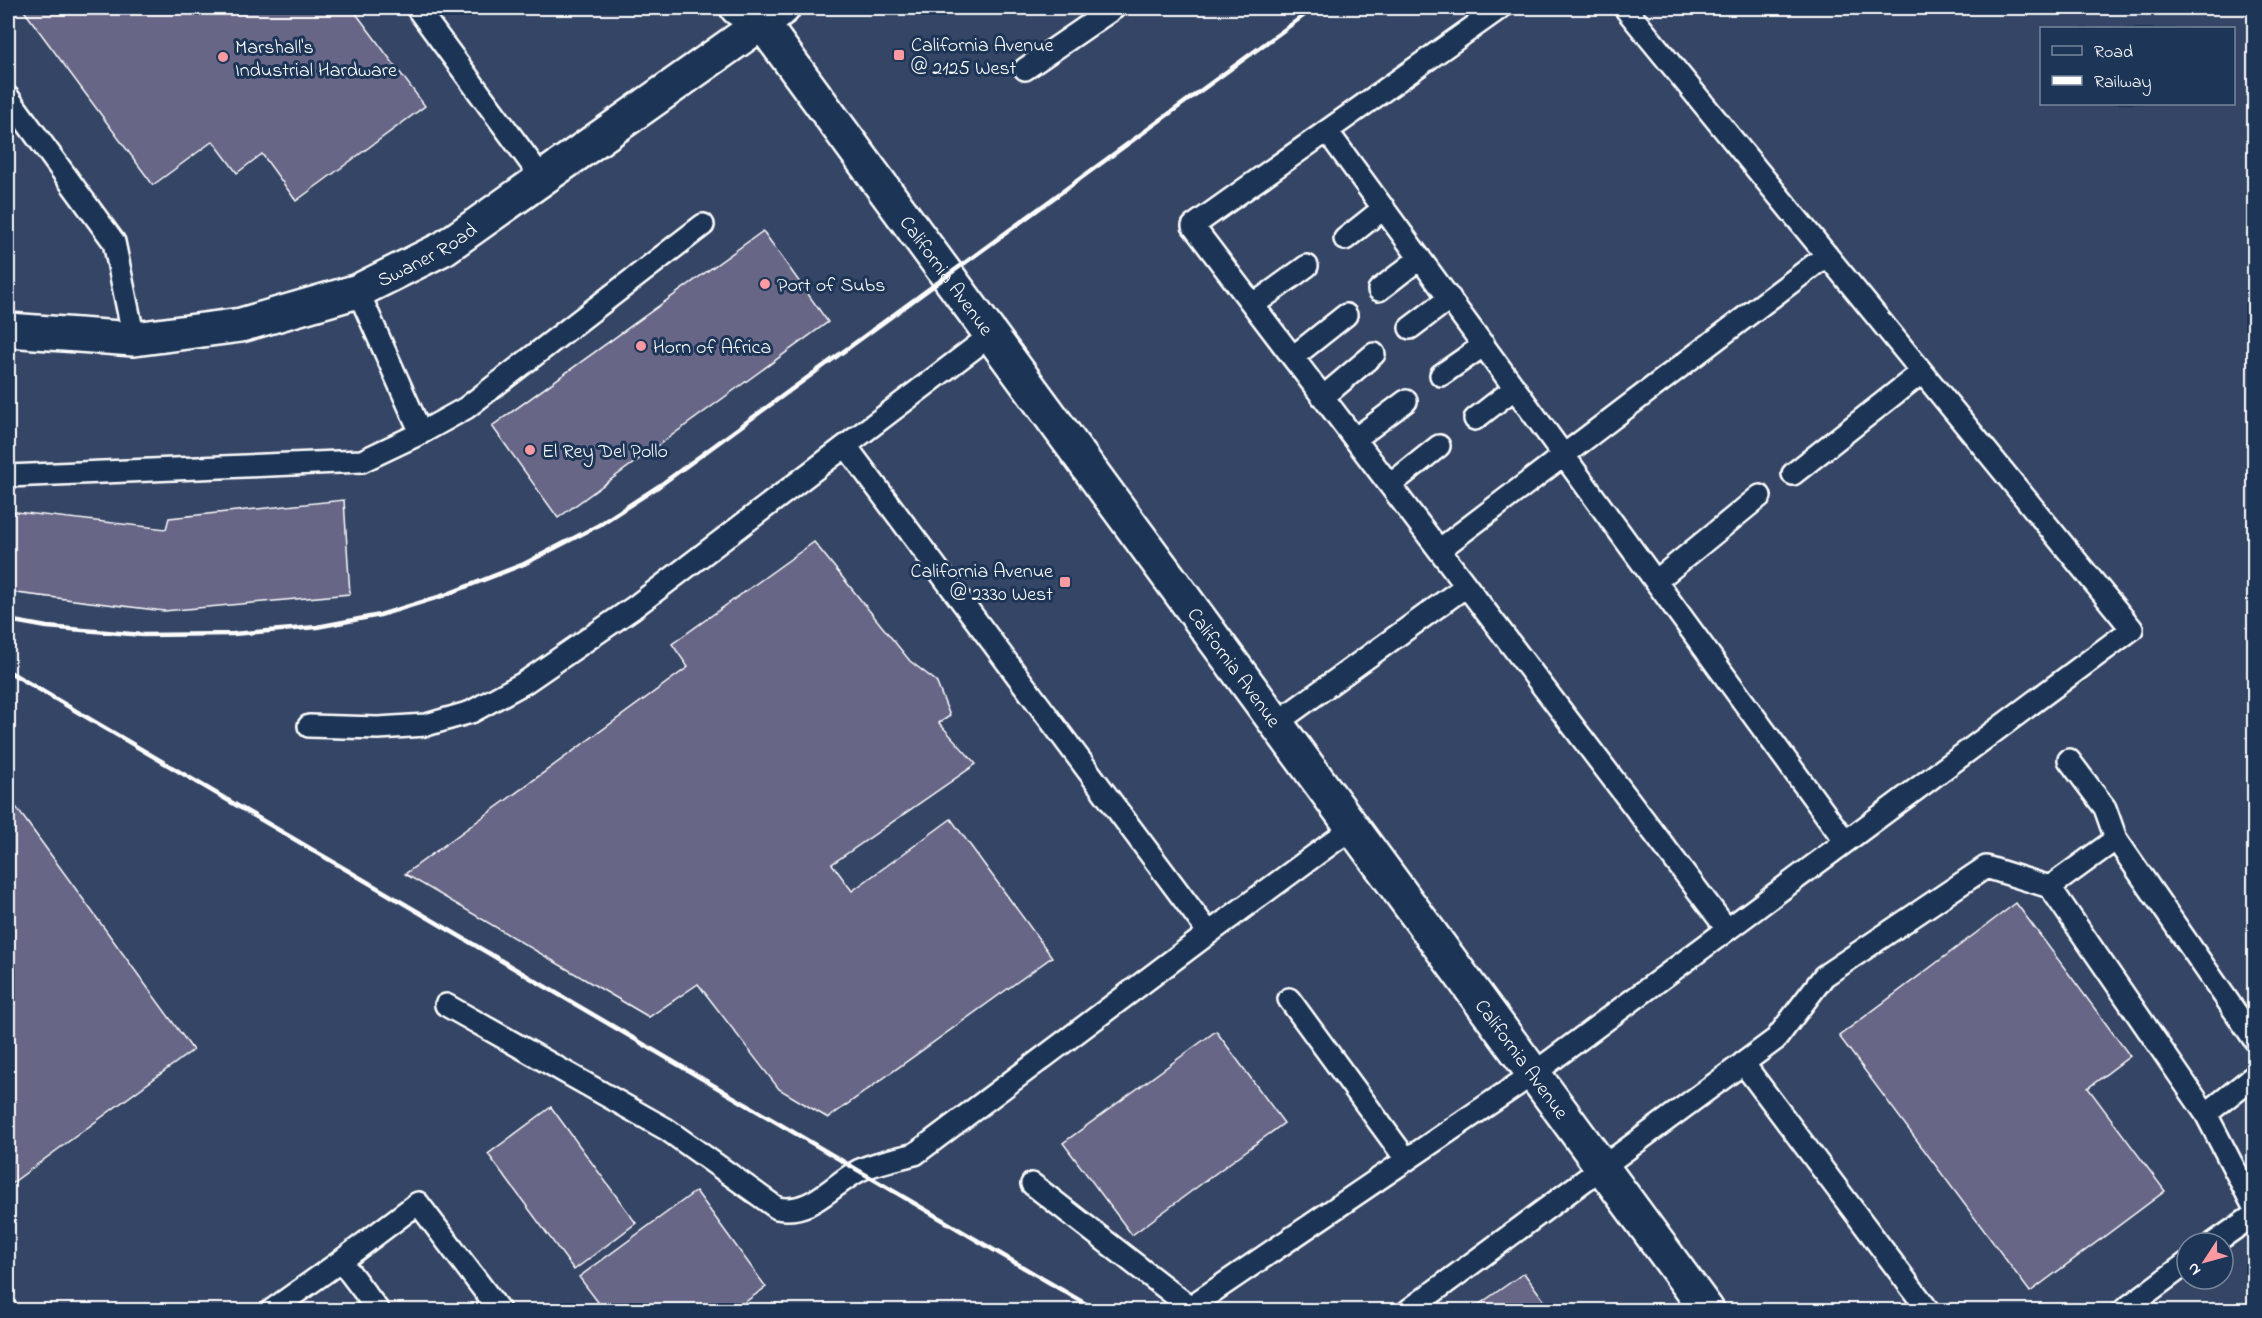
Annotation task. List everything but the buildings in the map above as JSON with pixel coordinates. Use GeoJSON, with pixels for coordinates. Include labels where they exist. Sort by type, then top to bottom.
{"type":"FeatureCollection","features":[{"type":"Feature","properties":{"kind":"main road","name":"Swaner Road"},"geometry":{"type":"LineString","coordinates":[[8,330],[134,339],[241,325],[358,291],[444,248],[542,178],[761,11]]}},
{"type":"Feature","properties":{"kind":"main road","name":"California Avenue"},"geometry":{"type":"LineString","coordinates":[[761,11],[991,335],[1707,1311]]}},
{"type":"Feature","properties":{"kind":"lane"},"geometry":{"type":"LineString","coordinates":[[417,8],[542,178]]}},
{"type":"Feature","properties":{"kind":"lane"},"geometry":{"type":"LineString","coordinates":[[1025,69],[1113,8]]}},
{"type":"Feature","properties":{"kind":"lane"},"geometry":{"type":"LineString","coordinates":[[1500,8],[1193,226],[1727,929]]}},
{"type":"Feature","properties":{"kind":"lane"},"geometry":{"type":"LineString","coordinates":[[1032,1184],[1190,1307],[1533,1074],[2132,629],[1625,8]]}},
{"type":"Feature","properties":{"kind":"lane"},"geometry":{"type":"LineString","coordinates":[[8,97],[114,242],[134,339]]}},
{"type":"Feature","properties":{"kind":"lane"},"geometry":{"type":"LineString","coordinates":[[1327,131],[1845,841]]}},
{"type":"Feature","properties":{"kind":"lane"},"geometry":{"type":"LineString","coordinates":[[1345,239],[1384,208]]}},
{"type":"Feature","properties":{"kind":"lane"},"geometry":{"type":"LineString","coordinates":[[8,476],[362,461],[421,433],[466,408],[703,225]]}},
{"type":"Feature","properties":{"kind":"lane"},"geometry":{"type":"LineString","coordinates":[[1439,550],[1827,255]]}},
{"type":"Feature","properties":{"kind":"lane"},"geometry":{"type":"LineString","coordinates":[[1379,290],[1420,258]]}},
{"type":"Feature","properties":{"kind":"lane"},"geometry":{"type":"LineString","coordinates":[[1253,305],[1307,266]]}},
{"type":"Feature","properties":{"kind":"lane"},"geometry":{"type":"LineString","coordinates":[[358,291],[421,433]]}},
{"type":"Feature","properties":{"kind":"lane"},"geometry":{"type":"LineString","coordinates":[[1410,328],[1450,298]]}},
{"type":"Feature","properties":{"kind":"lane"},"geometry":{"type":"LineString","coordinates":[[1293,357],[1346,315]]}},
{"type":"Feature","properties":{"kind":"lane"},"geometry":{"type":"LineString","coordinates":[[309,726],[378,728],[426,725],[471,712],[524,683],[633,608],[991,335]]}},
{"type":"Feature","properties":{"kind":"lane"},"geometry":{"type":"LineString","coordinates":[[1441,375],[1484,345]]}},
{"type":"Feature","properties":{"kind":"lane"},"geometry":{"type":"LineString","coordinates":[[1323,397],[1374,354]]}},
{"type":"Feature","properties":{"kind":"lane"},"geometry":{"type":"LineString","coordinates":[[1793,474],[1922,372]]}},
{"type":"Feature","properties":{"kind":"lane"},"geometry":{"type":"LineString","coordinates":[[1475,419],[1515,388]]}},
{"type":"Feature","properties":{"kind":"lane"},"geometry":{"type":"LineString","coordinates":[[1355,439],[1406,401]]}},
{"type":"Feature","properties":{"kind":"lane"},"geometry":{"type":"LineString","coordinates":[[846,446],[1209,933]]}},
{"type":"Feature","properties":{"kind":"lane"},"geometry":{"type":"LineString","coordinates":[[1390,485],[1439,446]]}},
{"type":"Feature","properties":{"kind":"lane"},"geometry":{"type":"LineString","coordinates":[[1656,581],[1760,496]]}},
{"type":"Feature","properties":{"kind":"lane"},"geometry":{"type":"LineString","coordinates":[[1275,724],[1466,586]]}},
{"type":"Feature","properties":{"kind":"lane"},"geometry":{"type":"LineString","coordinates":[[2069,760],[2105,808],[2116,839],[2254,1039]]}},
{"type":"Feature","properties":{"kind":"lane"},"geometry":{"type":"LineString","coordinates":[[446,1005],[666,1129],[777,1208],[798,1209],[814,1202],[860,1171],[915,1154],[1352,828]]}},
{"type":"Feature","properties":{"kind":"lane"},"geometry":{"type":"LineString","coordinates":[[2050,886],[2116,839]]}},
{"type":"Feature","properties":{"kind":"lane"},"geometry":{"type":"LineString","coordinates":[[1409,1311],[1776,1039],[1824,976],[1986,867],[2050,886],[2206,1114],[2254,1207]]}},
{"type":"Feature","properties":{"kind":"lane"},"geometry":{"type":"LineString","coordinates":[[1289,999],[1406,1159]]}},
{"type":"Feature","properties":{"kind":"lane"},"geometry":{"type":"LineString","coordinates":[[1743,1063],[1928,1311]]}},
{"type":"Feature","properties":{"kind":"lane"},"geometry":{"type":"LineString","coordinates":[[2206,1114],[2254,1076]]}},
{"type":"Feature","properties":{"kind":"lane"},"geometry":{"type":"LineString","coordinates":[[273,1310],[418,1203],[500,1311]]}},
{"type":"Feature","properties":{"kind":"lane"},"geometry":{"type":"LineString","coordinates":[[2231,1231],[2254,1215]]}},
{"type":"Feature","properties":{"kind":"lane"},"geometry":{"type":"LineString","coordinates":[[341,1261],[378,1311]]}},
{"type":"Feature","properties":{"kind":"lane"},"geometry":{"type":"LineString","coordinates":[[2124,1311],[2175,1272]]}},
{"type":"Feature","properties":{"kind":"shaded area"},"geometry":{"type":"Polygon","coordinates":[[[8,8],[2254,8],[2254,1310],[8,1310],[8,8]]]}},
{"type":"Feature","properties":{"kind":"railway"},"geometry":{"type":"LineString","coordinates":[[8,620],[47,627],[143,635],[233,634],[317,627],[380,615],[445,595],[524,564],[599,525],[659,486],[1314,8]]}},
{"type":"Feature","properties":{"kind":"railway"},"geometry":{"type":"LineString","coordinates":[[8,671],[1096,1310]]}},
{"type":"Feature","properties":{"kind":"place","name":"California Avenue @ 2125 West"},"geometry":{"type":"Point","coordinates":[899,55]}},
{"type":"Feature","properties":{"kind":"place","name":"Marshall's Industrial Hardware"},"geometry":{"type":"Point","coordinates":[223,57]}},
{"type":"Feature","properties":{"kind":"place","name":"Port of Subs"},"geometry":{"type":"Point","coordinates":[765,284]}},
{"type":"Feature","properties":{"kind":"place","name":"Horn of Africa"},"geometry":{"type":"Point","coordinates":[641,346]}},
{"type":"Feature","properties":{"kind":"place","name":"El Rey Del Pollo"},"geometry":{"type":"Point","coordinates":[530,450]}},
{"type":"Feature","properties":{"kind":"place","name":"California Avenue @ 2330 West"},"geometry":{"type":"Point","coordinates":[1065,582]}}]}
